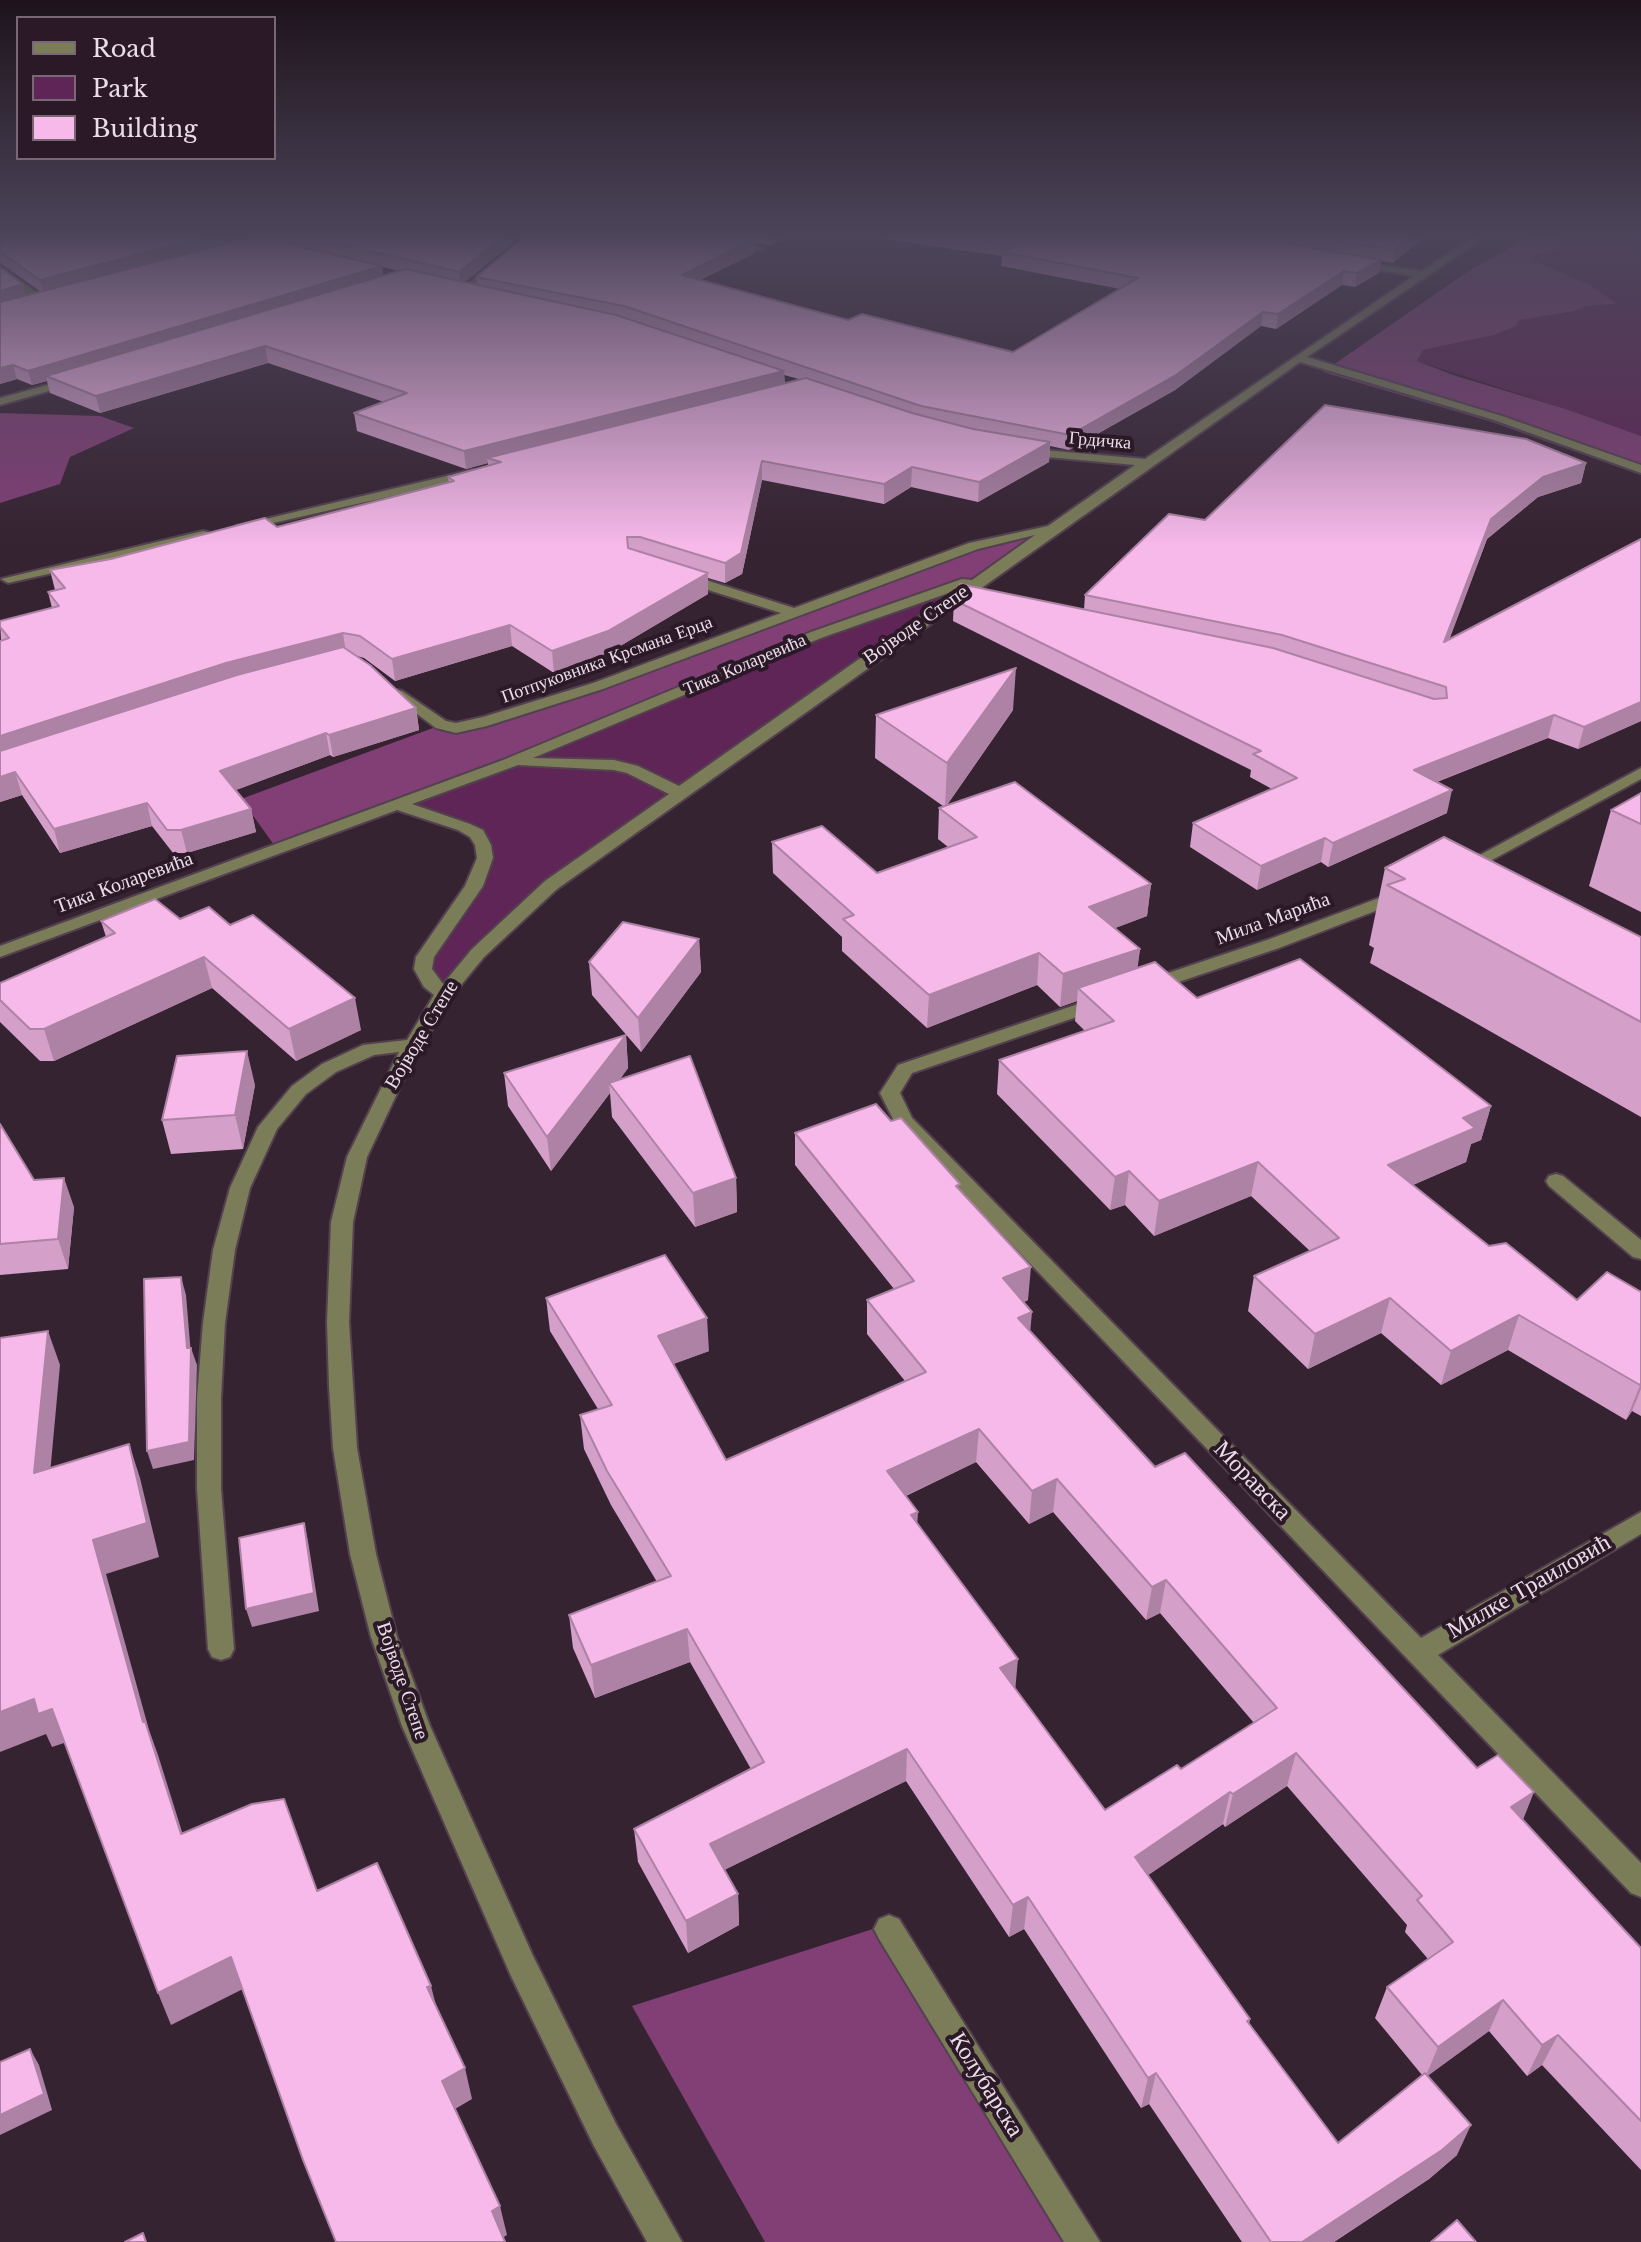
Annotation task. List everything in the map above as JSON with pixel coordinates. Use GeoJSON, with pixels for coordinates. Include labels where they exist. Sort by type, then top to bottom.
{"type":"FeatureCollection","features":[{"type":"Feature","properties":{"kind":"street","name":"Војводе Степе"},"geometry":{"type":"LineString","coordinates":[[665,2242],[563,2052],[464,1839],[416,1726],[384,1637],[363,1554],[345,1448],[341,1386],[338,1322],[342,1222],[357,1157],[412,1045],[444,994],[478,953],[526,905],[678,792],[963,599],[984,577],[1329,338]]}},
{"type":"Feature","properties":{"kind":"street"},"geometry":{"type":"LineString","coordinates":[[1298,358],[1498,418],[1641,469]]}},
{"type":"Feature","properties":{"kind":"street"},"geometry":{"type":"LineString","coordinates":[[0,402],[89,376]]}},
{"type":"Feature","properties":{"kind":"street","name":"Грдичка"},"geometry":{"type":"LineString","coordinates":[[1018,450],[1148,463]]}},
{"type":"Feature","properties":{"kind":"street"},"geometry":{"type":"LineString","coordinates":[[8,579],[481,472]]}},
{"type":"Feature","properties":{"kind":"street","name":"Потпуковника Крсмана Ерца"},"geometry":{"type":"LineString","coordinates":[[379,680],[441,725],[466,726],[598,686],[974,546],[1055,527]]}},
{"type":"Feature","properties":{"kind":"street"},"geometry":{"type":"LineString","coordinates":[[664,572],[791,612]]}},
{"type":"Feature","properties":{"kind":"street","name":"Тика Коларевића"},"geometry":{"type":"LineString","coordinates":[[0,952],[509,763],[816,635],[984,577]]}},
{"type":"Feature","properties":{"kind":"street","name":"Тика Коларевића"},"geometry":{"type":"LineString","coordinates":[[509,763],[614,765],[632,769],[678,792]]}},
{"type":"Feature","properties":{"kind":"street"},"geometry":{"type":"LineString","coordinates":[[1454,880],[1641,773]]}},
{"type":"Feature","properties":{"kind":"street"},"geometry":{"type":"LineString","coordinates":[[398,805],[456,822],[477,834],[483,845],[485,858],[474,886],[425,957],[423,969],[430,983],[444,994]]}},
{"type":"Feature","properties":{"kind":"street","name":"Мила Марића"},"geometry":{"type":"LineString","coordinates":[[905,1069],[1273,944],[1419,888]]}},
{"type":"Feature","properties":{"kind":"street"},"geometry":{"type":"LineString","coordinates":[[221,1649],[209,1489],[209,1398],[214,1323],[224,1250],[240,1188],[268,1127],[299,1090],[329,1068],[370,1049],[412,1045]]}},
{"type":"Feature","properties":{"kind":"street","name":"Моравска"},"geometry":{"type":"LineString","coordinates":[[905,1069],[890,1093],[904,1121],[1641,1883]]}},
{"type":"Feature","properties":{"kind":"street"},"geometry":{"type":"LineString","coordinates":[[1556,1181],[1641,1252]]}},
{"type":"Feature","properties":{"kind":"street","name":"Милке Траиловић"},"geometry":{"type":"LineString","coordinates":[[1418,1653],[1641,1522]]}},
{"type":"Feature","properties":{"kind":"street","name":"Колубарска"},"geometry":{"type":"LineString","coordinates":[[889,1929],[1083,2242]]}},
{"type":"Feature","properties":{"kind":"green space"},"geometry":{"type":"Polygon","coordinates":[[[1482,338],[1641,338],[1641,436],[1417,361],[1423,350],[1482,338]]]}},
{"type":"Feature","properties":{"kind":"green space"},"geometry":{"type":"Polygon","coordinates":[[[984,577],[600,848],[444,994],[423,969],[480,872],[477,834],[398,805],[816,635],[984,577]]]}},
{"type":"Feature","properties":{"kind":"shaded area"},"geometry":{"type":"Polygon","coordinates":[[[1373,338],[1482,338],[1423,350],[1417,361],[1641,436],[1641,475],[1492,422],[1323,372],[1373,338]]]}},
{"type":"Feature","properties":{"kind":"shaded area"},"geometry":{"type":"Polygon","coordinates":[[[0,413],[100,416],[134,428],[70,457],[60,484],[0,503],[0,413]]]}},
{"type":"Feature","properties":{"kind":"shaded area"},"geometry":{"type":"Polygon","coordinates":[[[1055,527],[984,577],[910,600],[509,763],[277,849],[241,799],[441,725],[487,721],[974,546],[1055,527]]]}},
{"type":"Feature","properties":{"kind":"shaded area"},"geometry":{"type":"Polygon","coordinates":[[[876,1928],[1074,2242],[765,2242],[632,2006],[876,1928]]]}},
{"type":"Feature","properties":{"kind":"building"},"geometry":{"type":"Polygon","coordinates":[[[0,338],[141,338],[28,371],[13,365],[0,368],[0,338]]]}},
{"type":"Feature","properties":{"kind":"building"},"geometry":{"type":"Polygon","coordinates":[[[175,338],[684,338],[784,371],[464,451],[354,413],[407,393],[265,346],[96,396],[46,376],[175,338]]]}},
{"type":"Feature","properties":{"kind":"building"},"geometry":{"type":"Polygon","coordinates":[[[718,338],[956,338],[1013,352],[1037,338],[1228,338],[1176,375],[1070,435],[921,406],[718,338]]]}},
{"type":"Feature","properties":{"kind":"building"},"geometry":{"type":"Polygon","coordinates":[[[806,378],[912,413],[973,429],[1050,442],[979,482],[912,467],[884,484],[762,461],[741,553],[725,563],[640,537],[627,537],[628,548],[708,573],[608,631],[552,651],[510,625],[392,659],[360,636],[343,633],[226,663],[0,736],[0,641],[9,638],[0,627],[0,621],[59,606],[48,592],[65,588],[50,570],[111,559],[265,518],[277,527],[454,481],[448,477],[501,462],[487,458],[806,378]]]}},
{"type":"Feature","properties":{"kind":"building"},"geometry":{"type":"Polygon","coordinates":[[[1325,405],[1526,439],[1586,463],[1543,477],[1491,519],[1444,642],[1641,539],[1641,702],[1584,727],[1554,715],[1414,770],[1452,790],[1333,843],[1325,838],[1261,866],[1193,823],[1297,778],[1253,754],[1261,751],[954,600],[960,584],[1273,648],[1434,699],[1447,698],[1446,687],[1282,635],[1085,595],[1169,514],[1205,520],[1325,405]]]}},
{"type":"Feature","properties":{"kind":"building"},"geometry":{"type":"Polygon","coordinates":[[[343,647],[370,665],[416,708],[329,735],[326,733],[220,771],[251,809],[181,830],[167,830],[147,803],[54,829],[15,772],[0,777],[0,751],[237,675],[343,647]]]}},
{"type":"Feature","properties":{"kind":"building"},"geometry":{"type":"Polygon","coordinates":[[[1016,668],[947,763],[876,715],[1016,668]]]}},
{"type":"Feature","properties":{"kind":"building"},"geometry":{"type":"Polygon","coordinates":[[[1015,782],[1151,884],[1089,907],[1140,949],[1063,974],[1039,953],[929,995],[843,919],[854,915],[772,842],[822,826],[877,873],[977,837],[939,808],[1015,782]]]}},
{"type":"Feature","properties":{"kind":"building"},"geometry":{"type":"Polygon","coordinates":[[[1641,793],[1641,824],[1611,810],[1641,793]]]}},
{"type":"Feature","properties":{"kind":"building"},"geometry":{"type":"Polygon","coordinates":[[[1444,837],[1641,937],[1641,1022],[1387,885],[1405,879],[1385,868],[1444,837]]]}},
{"type":"Feature","properties":{"kind":"building"},"geometry":{"type":"Polygon","coordinates":[[[155,899],[180,919],[209,907],[230,925],[253,915],[355,998],[289,1029],[204,957],[44,1029],[30,1029],[0,1000],[0,983],[115,933],[101,921],[155,899]]]}},
{"type":"Feature","properties":{"kind":"building"},"geometry":{"type":"Polygon","coordinates":[[[623,922],[699,939],[638,1018],[589,962],[623,922]]]}},
{"type":"Feature","properties":{"kind":"building"},"geometry":{"type":"Polygon","coordinates":[[[1300,959],[1491,1106],[1463,1118],[1475,1128],[1388,1165],[1489,1246],[1506,1243],[1577,1300],[1607,1272],[1641,1292],[1640,1385],[1519,1315],[1451,1351],[1390,1298],[1315,1334],[1254,1276],[1339,1238],[1258,1162],[1159,1201],[1129,1171],[1115,1177],[999,1060],[1114,1021],[1078,988],[1155,962],[1197,998],[1300,959]]]}},
{"type":"Feature","properties":{"kind":"building"},"geometry":{"type":"Polygon","coordinates":[[[626,1035],[547,1137],[504,1073],[626,1035]]]}},
{"type":"Feature","properties":{"kind":"building"},"geometry":{"type":"Polygon","coordinates":[[[247,1051],[235,1115],[162,1120],[177,1056],[247,1051]]]}},
{"type":"Feature","properties":{"kind":"building"},"geometry":{"type":"Polygon","coordinates":[[[690,1056],[736,1178],[693,1193],[609,1083],[690,1056]]]}},
{"type":"Feature","properties":{"kind":"building"},"geometry":{"type":"Polygon","coordinates":[[[876,1104],[891,1121],[901,1118],[960,1184],[956,1186],[1031,1267],[1003,1278],[1032,1312],[1018,1318],[1155,1467],[1185,1453],[1477,1768],[1498,1755],[1534,1792],[1511,1807],[1641,1948],[1641,2121],[1558,2035],[1542,2045],[1503,2000],[1438,2047],[1387,1987],[1453,1942],[1417,1900],[1422,1896],[1296,1753],[1233,1794],[1230,1792],[1135,1857],[1250,2019],[1247,2021],[1338,2143],[1425,2073],[1471,2125],[1442,2150],[1302,2242],[1271,2242],[1156,2073],[1148,2078],[1028,1897],[1013,1905],[907,1749],[710,1844],[738,1894],[686,1921],[634,1829],[764,1762],[687,1629],[591,1665],[569,1615],[671,1576],[607,1471],[580,1415],[612,1405],[546,1298],[665,1255],[707,1318],[658,1336],[726,1460],[926,1372],[867,1300],[914,1281],[795,1133],[876,1104]],[[979,1429],[887,1471],[918,1512],[911,1515],[1018,1659],[1000,1668],[1105,1810],[1177,1765],[1181,1769],[1277,1708],[1166,1580],[1152,1587],[1057,1479],[1032,1491],[979,1429]]]}},
{"type":"Feature","properties":{"kind":"building"},"geometry":{"type":"Polygon","coordinates":[[[0,1124],[34,1180],[64,1178],[58,1239],[0,1244],[0,1124]]]}},
{"type":"Feature","properties":{"kind":"building"},"geometry":{"type":"Polygon","coordinates":[[[181,1277],[187,1348],[191,1348],[189,1442],[147,1451],[144,1279],[181,1277]]]}},
{"type":"Feature","properties":{"kind":"building"},"geometry":{"type":"Polygon","coordinates":[[[48,1331],[34,1473],[129,1444],[147,1523],[93,1540],[143,1722],[181,1834],[252,1804],[284,1799],[317,1891],[377,1863],[431,1986],[427,1987],[465,2068],[442,2081],[500,2206],[492,2211],[505,2242],[336,2242],[303,2160],[231,1957],[158,1993],[52,1709],[38,1714],[34,1699],[0,1712],[0,1338],[48,1331]]]}},
{"type":"Feature","properties":{"kind":"building"},"geometry":{"type":"Polygon","coordinates":[[[304,1523],[314,1593],[246,1609],[239,1538],[304,1523]]]}},
{"type":"Feature","properties":{"kind":"building"},"geometry":{"type":"Polygon","coordinates":[[[30,2049],[44,2094],[0,2115],[0,2062],[30,2049]]]}},
{"type":"Feature","properties":{"kind":"building"},"geometry":{"type":"Polygon","coordinates":[[[1457,2220],[1476,2242],[1431,2242],[1457,2220]]]}},
{"type":"Feature","properties":{"kind":"building"},"geometry":{"type":"Polygon","coordinates":[[[143,2233],[146,2242],[125,2242],[143,2233]]]}}]}
